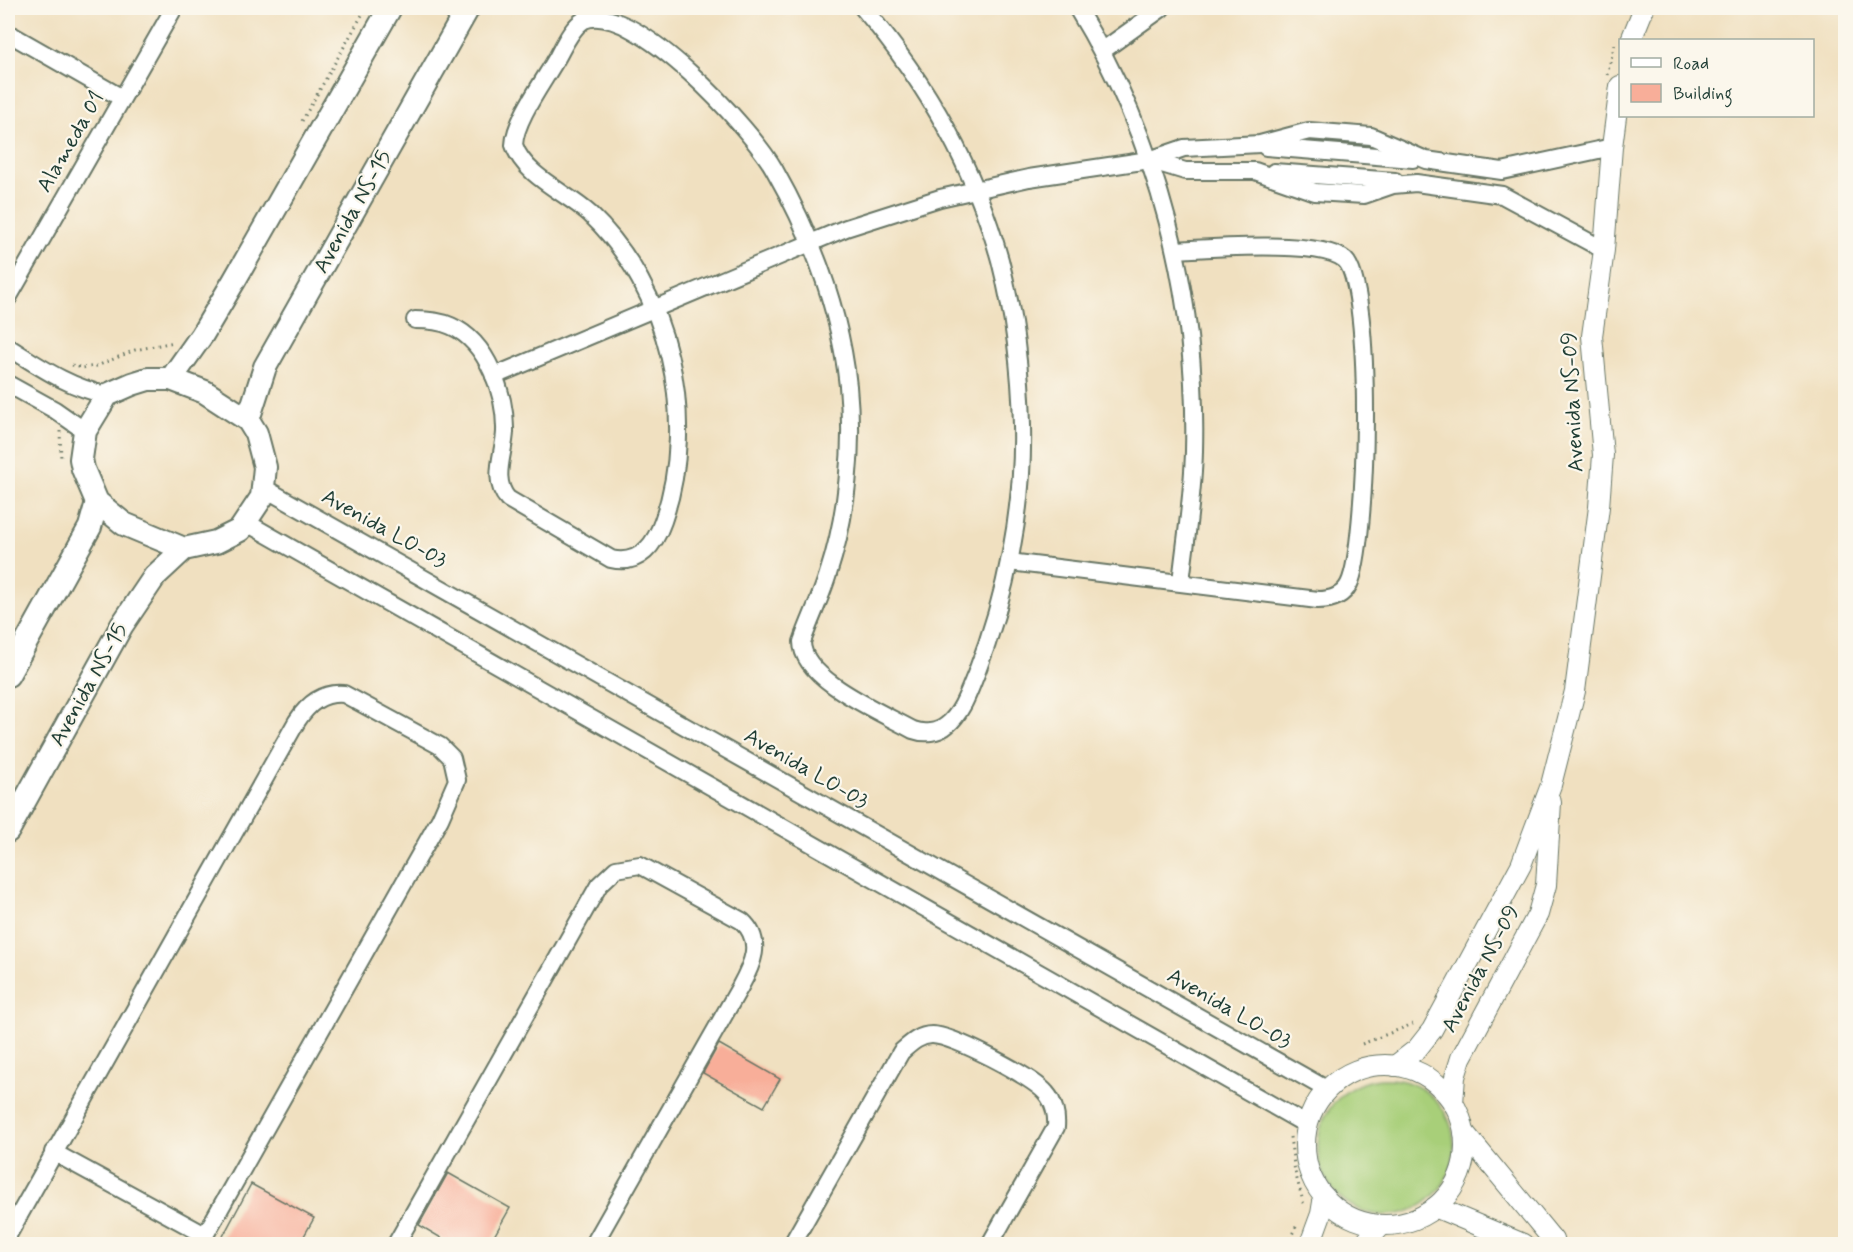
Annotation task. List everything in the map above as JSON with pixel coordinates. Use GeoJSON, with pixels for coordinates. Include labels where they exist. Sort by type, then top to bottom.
{"type":"FeatureCollection","features":[{"type":"Feature","properties":{"kind":"main road"},"geometry":{"type":"LineString","coordinates":[[171,379],[202,335],[234,281],[390,8]]}},
{"type":"Feature","properties":{"kind":"main road","name":"Avenida NS-15"},"geometry":{"type":"LineString","coordinates":[[248,420],[265,367],[468,8]]}},
{"type":"Feature","properties":{"kind":"main road"},"geometry":{"type":"LineString","coordinates":[[171,379],[206,392],[248,420],[256,433],[265,467],[262,496],[246,523],[216,542],[184,549],[124,524],[97,502],[81,459],[85,431],[108,395],[148,380],[171,379]]}},
{"type":"Feature","properties":{"kind":"main road"},"geometry":{"type":"LineString","coordinates":[[8,675],[90,527],[97,502]]}},
{"type":"Feature","properties":{"kind":"main road","name":"Avenida NS-15"},"geometry":{"type":"LineString","coordinates":[[8,831],[122,625],[155,576],[184,549]]}},
{"type":"Feature","properties":{"kind":"street","name":"Alameda 01"},"geometry":{"type":"LineString","coordinates":[[8,298],[174,8]]}},
{"type":"Feature","properties":{"kind":"street"},"geometry":{"type":"LineString","coordinates":[[415,320],[441,322],[459,331],[474,344],[494,376],[502,397],[505,419],[499,477],[505,496],[513,503],[606,557],[622,560],[640,556],[655,540],[666,513],[672,485],[678,435],[673,369],[653,309],[637,276],[609,234],[577,203],[522,161],[514,145],[516,131],[564,46],[584,21],[606,16],[624,22],[683,64],[712,91],[773,167],[809,243],[827,289],[844,353],[849,411],[846,477],[838,535],[828,574],[802,642],[807,660],[829,682],[913,730],[925,733],[941,729],[950,722],[968,694],[992,627],[1009,562],[1022,428],[1018,353],[999,258],[975,190],[956,146],[925,89],[863,8]]}},
{"type":"Feature","properties":{"kind":"street"},"geometry":{"type":"LineString","coordinates":[[1077,8],[1102,51],[1131,113],[1149,160],[1175,250],[1188,324],[1194,405],[1191,493],[1181,582]]}},
{"type":"Feature","properties":{"kind":"street"},"geometry":{"type":"LineString","coordinates":[[1102,51],[1162,8]]}},
{"type":"Feature","properties":{"kind":"street"},"geometry":{"type":"LineString","coordinates":[[1624,39],[1644,8]]}},
{"type":"Feature","properties":{"kind":"street"},"geometry":{"type":"LineString","coordinates":[[8,33],[122,99]]}},
{"type":"Feature","properties":{"kind":"street","name":"Avenida NS-09"},"geometry":{"type":"LineString","coordinates":[[1395,1066],[1417,1049],[1438,1020],[1521,865],[1551,785],[1575,691],[1599,507],[1603,455],[1592,336],[1604,250],[1612,147],[1613,84]]}},
{"type":"Feature","properties":{"kind":"street"},"geometry":{"type":"LineString","coordinates":[[494,376],[809,243],[877,217],[1029,178],[1149,160],[1184,148],[1253,146],[1309,131],[1371,136],[1426,160],[1502,171],[1612,147]]}},
{"type":"Feature","properties":{"kind":"street"},"geometry":{"type":"LineString","coordinates":[[1149,160],[1180,170],[1255,171],[1315,192],[1364,195],[1392,185],[1416,183],[1500,194],[1514,199],[1604,250]]}},
{"type":"Feature","properties":{"kind":"street"},"geometry":{"type":"LineString","coordinates":[[1500,194],[1502,171]]}},
{"type":"Feature","properties":{"kind":"street"},"geometry":{"type":"LineString","coordinates":[[1009,562],[1318,600],[1334,597],[1345,591],[1353,573],[1356,558],[1365,466],[1366,399],[1354,276],[1344,259],[1327,251],[1299,248],[1175,250]]}},
{"type":"Feature","properties":{"kind":"street"},"geometry":{"type":"LineString","coordinates":[[8,348],[84,391],[108,395]]}},
{"type":"Feature","properties":{"kind":"street"},"geometry":{"type":"LineString","coordinates":[[8,384],[55,410],[85,431]]}},
{"type":"Feature","properties":{"kind":"street","name":"Avenida LO-03"},"geometry":{"type":"LineString","coordinates":[[264,488],[1326,1089]]}},
{"type":"Feature","properties":{"kind":"street"},"geometry":{"type":"LineString","coordinates":[[246,523],[1307,1125]]}},
{"type":"Feature","properties":{"kind":"street"},"geometry":{"type":"LineString","coordinates":[[8,1235],[53,1152],[297,721],[308,707],[320,698],[336,693],[353,697],[440,746],[455,763],[457,780],[443,813],[203,1240],[53,1152]]}},
{"type":"Feature","properties":{"kind":"street","name":"Avenida NS-09"},"geometry":{"type":"LineString","coordinates":[[1453,1103],[1455,1077],[1461,1058],[1539,914],[1547,873],[1551,785]]}},
{"type":"Feature","properties":{"kind":"street"},"geometry":{"type":"LineString","coordinates":[[396,1245],[599,885],[616,869],[640,865],[742,921],[753,937],[755,956],[735,997],[594,1245]]}},
{"type":"Feature","properties":{"kind":"street"},"geometry":{"type":"LineString","coordinates":[[792,1245],[901,1052],[911,1043],[932,1035],[949,1038],[1037,1085],[1049,1098],[1056,1116],[1056,1127],[990,1245]]}},
{"type":"Feature","properties":{"kind":"street"},"geometry":{"type":"LineString","coordinates":[[1464,1132],[1464,1156],[1460,1174],[1451,1191],[1436,1207],[1413,1220],[1382,1225],[1347,1215],[1323,1196],[1306,1163],[1304,1144],[1307,1125],[1312,1110],[1326,1089],[1355,1070],[1375,1065],[1395,1066],[1416,1071],[1431,1079],[1453,1103],[1464,1132],[1554,1245]]}},
{"type":"Feature","properties":{"kind":"street"},"geometry":{"type":"LineString","coordinates":[[1310,1245],[1321,1214],[1323,1196]]}},
{"type":"Feature","properties":{"kind":"street"},"geometry":{"type":"LineString","coordinates":[[1436,1207],[1522,1245]]}},
{"type":"Feature","properties":{"kind":"street"},"geometry":{"type":"LineString","coordinates":[[1365,1245],[1382,1225]]}},
{"type":"Feature","properties":{"kind":"path"},"geometry":{"type":"LineString","coordinates":[[296,131],[366,8]]}},
{"type":"Feature","properties":{"kind":"path"},"geometry":{"type":"LineString","coordinates":[[1613,84],[1619,58]]}},
{"type":"Feature","properties":{"kind":"path"},"geometry":{"type":"LineString","coordinates":[[66,362],[82,368],[97,366],[135,350],[173,343],[179,338]]}},
{"type":"Feature","properties":{"kind":"path"},"geometry":{"type":"LineString","coordinates":[[60,426],[59,445],[63,465]]}},
{"type":"Feature","properties":{"kind":"path"},"geometry":{"type":"LineString","coordinates":[[1362,1044],[1413,1025],[1418,1017]]}},
{"type":"Feature","properties":{"kind":"path"},"geometry":{"type":"LineString","coordinates":[[1287,1245],[1305,1206],[1295,1172],[1290,1137]]}},
{"type":"Feature","properties":{"kind":"green space"},"geometry":{"type":"Polygon","coordinates":[[[1386,1079],[1412,1084],[1424,1090],[1434,1099],[1443,1109],[1449,1121],[1454,1147],[1449,1173],[1443,1185],[1434,1195],[1424,1204],[1412,1210],[1386,1215],[1360,1210],[1348,1204],[1338,1195],[1329,1185],[1323,1173],[1318,1147],[1323,1121],[1329,1109],[1338,1099],[1348,1090],[1360,1084],[1386,1079]]]}},
{"type":"Feature","properties":{"kind":"building"},"geometry":{"type":"Polygon","coordinates":[[[719,1044],[780,1079],[764,1107],[703,1073],[719,1044]]]}},
{"type":"Feature","properties":{"kind":"building"},"geometry":{"type":"Polygon","coordinates":[[[448,1173],[510,1208],[489,1245],[453,1245],[419,1225],[448,1173]]]}},
{"type":"Feature","properties":{"kind":"building"},"geometry":{"type":"Polygon","coordinates":[[[251,1184],[314,1218],[299,1245],[230,1245],[221,1240],[251,1184]]]}}]}
